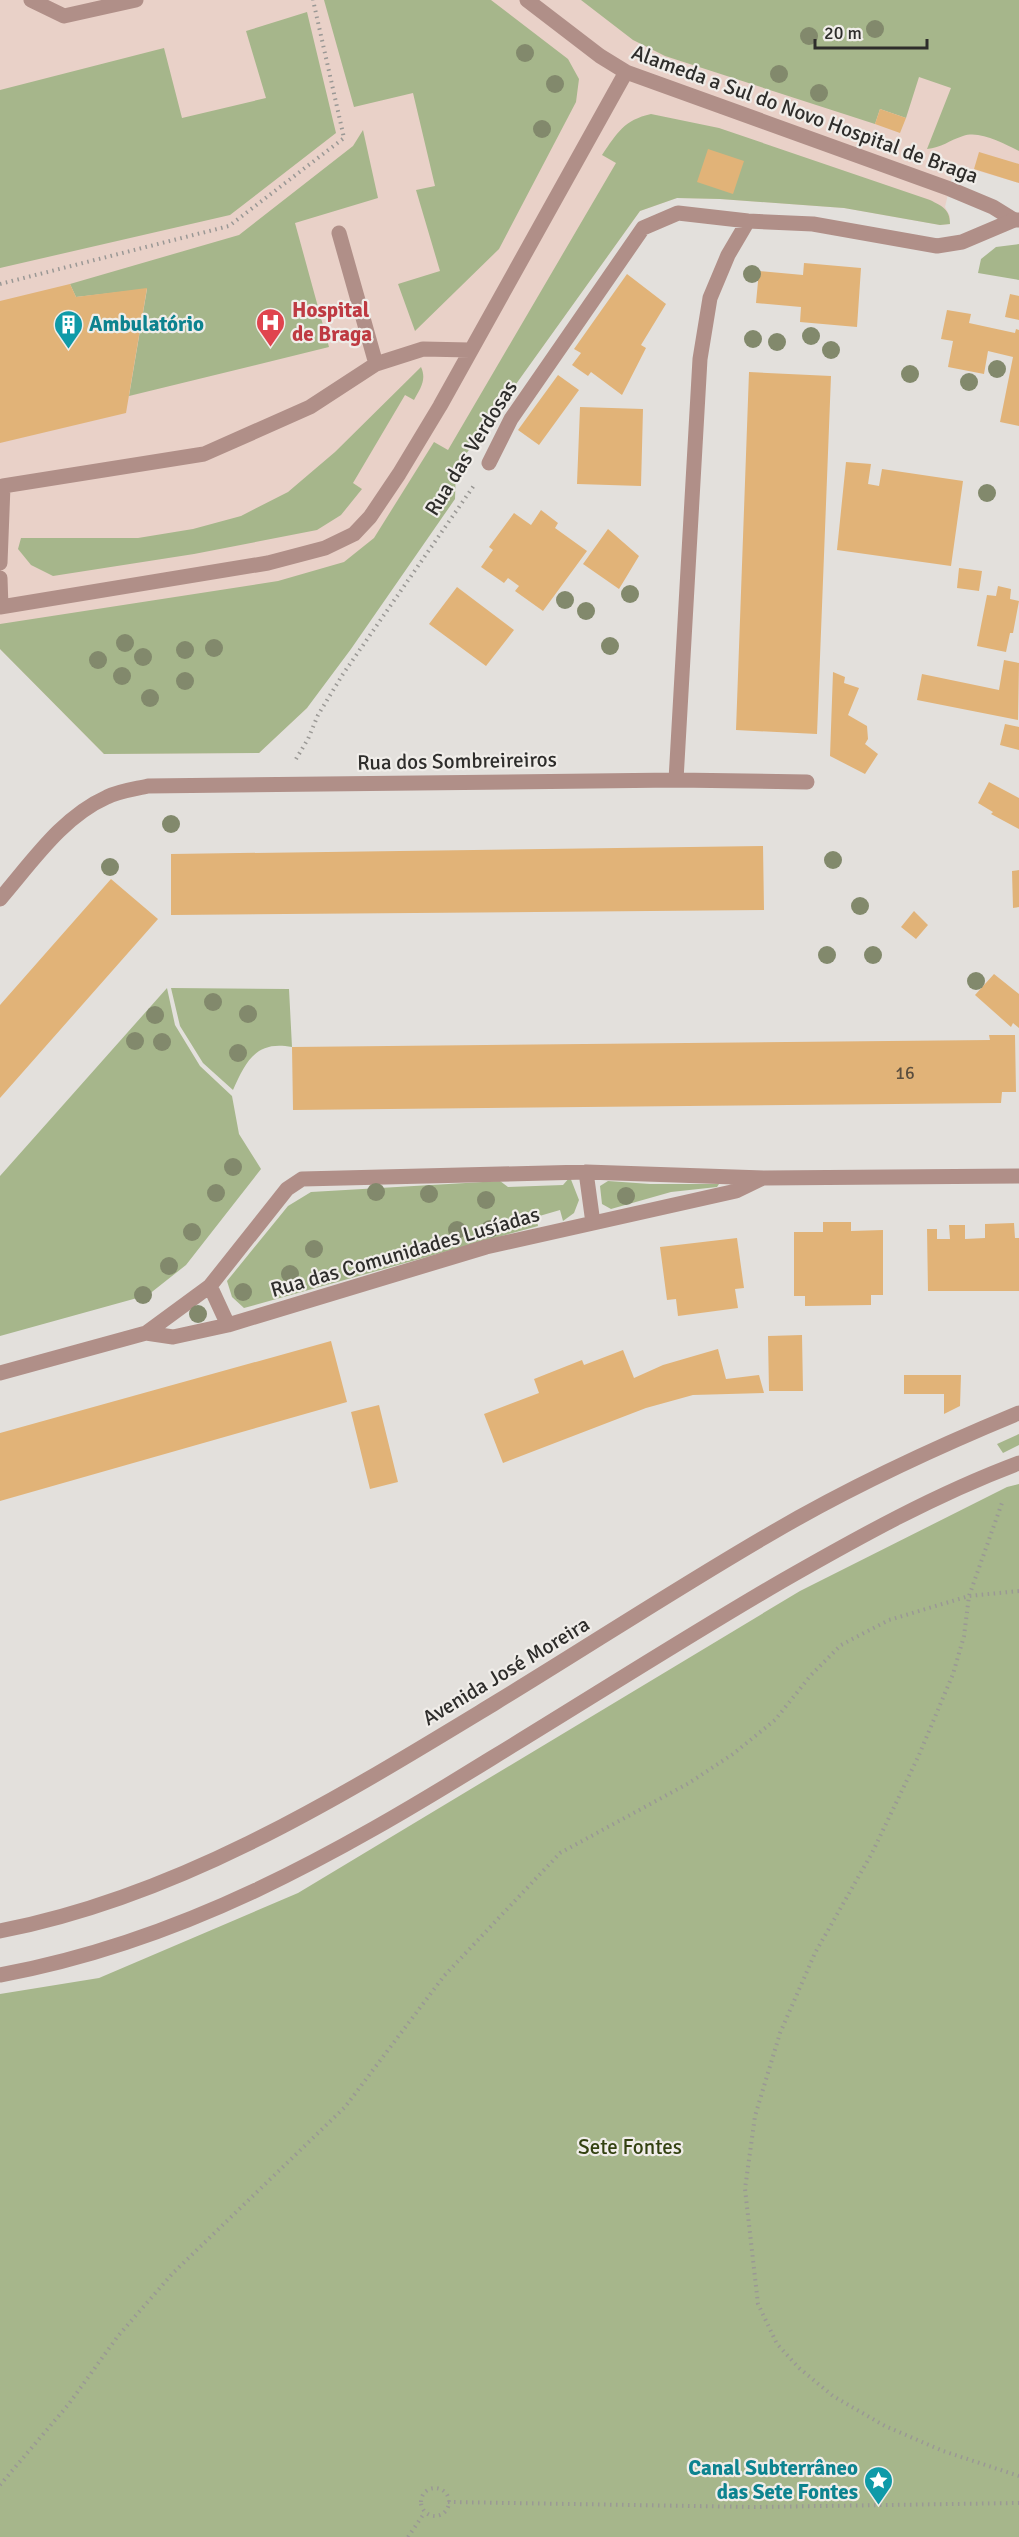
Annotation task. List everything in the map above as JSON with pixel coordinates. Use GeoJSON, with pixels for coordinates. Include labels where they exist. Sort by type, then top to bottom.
{"type":"FeatureCollection","features":[{"type":"Feature","properties":{"kind":"street"},"geometry":{"type":"LineString","coordinates":[[31,0],[64,16],[136,0]]}},
{"type":"Feature","properties":{"kind":"street","name":"Alameda a Sul do Novo Hospital de Braga"},"geometry":{"type":"LineString","coordinates":[[527,0],[600,56],[626,72],[950,189],[993,207],[1016,220]]}},
{"type":"Feature","properties":{"kind":"street"},"geometry":{"type":"LineString","coordinates":[[0,578],[1,607],[268,563],[325,548],[354,534],[370,517],[399,474],[626,72]]}},
{"type":"Feature","properties":{"kind":"street","name":"Rua das Verdosas"},"geometry":{"type":"LineString","coordinates":[[489,463],[511,419],[643,228],[678,213],[748,221],[813,224],[937,246],[962,242],[1016,220]]}},
{"type":"Feature","properties":{"kind":"street"},"geometry":{"type":"LineString","coordinates":[[676,780],[700,359],[710,298],[728,255],[748,221]]}},
{"type":"Feature","properties":{"kind":"street"},"geometry":{"type":"LineString","coordinates":[[339,233],[376,364]]}},
{"type":"Feature","properties":{"kind":"street"},"geometry":{"type":"LineString","coordinates":[[0,563],[3,486],[204,454],[310,407],[376,364],[423,349],[470,350]]}},
{"type":"Feature","properties":{"kind":"street","name":"Rua dos Sombreireiros"},"geometry":{"type":"LineString","coordinates":[[0,898],[62,828],[84,811],[108,796],[148,786],[676,780],[807,782]]}},
{"type":"Feature","properties":{"kind":"street"},"geometry":{"type":"LineString","coordinates":[[586,1172],[593,1223]]}},
{"type":"Feature","properties":{"kind":"street","name":"Rua das Comunidades Lusíadas"},"geometry":{"type":"LineString","coordinates":[[0,1373],[146,1333],[210,1286],[287,1189],[302,1179],[586,1172],[764,1178],[1019,1176]]}},
{"type":"Feature","properties":{"kind":"street","name":"Rua das Comunidades Lusíadas"},"geometry":{"type":"LineString","coordinates":[[146,1333],[173,1337],[228,1325],[486,1247],[736,1191],[764,1178]]}},
{"type":"Feature","properties":{"kind":"street"},"geometry":{"type":"LineString","coordinates":[[210,1286],[228,1325]]}},
{"type":"Feature","properties":{"kind":"street","name":"Avenida José Moreira"},"geometry":{"type":"LineString","coordinates":[[0,1931],[37,1924],[121,1898],[194,1869],[265,1835],[404,1758],[771,1533],[873,1478],[1019,1413]]}},
{"type":"Feature","properties":{"kind":"street"},"geometry":{"type":"LineString","coordinates":[[0,1975],[62,1962],[139,1940],[282,1879],[422,1801],[705,1626],[855,1539],[891,1520],[1019,1463]]}},
{"type":"Feature","properties":{"kind":"path"},"geometry":{"type":"LineString","coordinates":[[0,284],[229,226],[344,138],[314,0]]}},
{"type":"Feature","properties":{"kind":"path","name":"Rua das Verdosas"},"geometry":{"type":"LineString","coordinates":[[281,784],[343,674],[489,463]]}},
{"type":"Feature","properties":{"kind":"path"},"geometry":{"type":"LineString","coordinates":[[1004,1498],[969,1596],[964,1636],[953,1674],[919,1755],[872,1853],[815,1953],[780,2033],[755,2116],[746,2188],[758,2304],[777,2344],[799,2368],[833,2396],[885,2426],[943,2451],[1019,2476]]}},
{"type":"Feature","properties":{"kind":"path"},"geometry":{"type":"LineString","coordinates":[[0,2485],[68,2404],[118,2336],[172,2274],[345,2107],[444,1976],[560,1853],[689,1783],[733,1754],[775,1720],[811,1675],[841,1645],[889,1620],[969,1596],[1019,1591]]}},
{"type":"Feature","properties":{"kind":"path"},"geometry":{"type":"LineString","coordinates":[[440,2489],[447,2494],[447,2508],[437,2516],[430,2516],[424,2512],[421,2498],[426,2491],[440,2489]]}},
{"type":"Feature","properties":{"kind":"path"},"geometry":{"type":"LineString","coordinates":[[448,2502],[755,2506],[1019,2503]]}},
{"type":"Feature","properties":{"kind":"path"},"geometry":{"type":"LineString","coordinates":[[408,2537],[424,2512]]}},
{"type":"Feature","properties":{"kind":"shaded area","name":"Hospital de Braga"},"geometry":{"type":"Polygon","coordinates":[[[0,0],[1019,0],[1019,183],[955,164],[945,207],[950,216],[950,224],[940,225],[844,208],[720,199],[677,198],[640,211],[338,631],[307,708],[259,753],[104,754],[0,649],[0,0]]]}},
{"type":"Feature","properties":{"kind":"green space"},"geometry":{"type":"Polygon","coordinates":[[[324,0],[491,0],[568,59],[579,79],[576,102],[499,249],[415,331],[398,284],[440,271],[416,190],[435,186],[413,93],[354,107],[324,0]]]}},
{"type":"Feature","properties":{"kind":"green space"},"geometry":{"type":"Polygon","coordinates":[[[581,0],[1019,0],[1019,151],[977,135],[958,138],[927,149],[951,88],[919,77],[906,118],[880,109],[875,124],[665,56],[633,40],[581,0]]]}},
{"type":"Feature","properties":{"kind":"green space"},"geometry":{"type":"Polygon","coordinates":[[[307,12],[336,133],[230,215],[0,268],[0,90],[164,48],[182,118],[266,98],[246,31],[307,12]]]}},
{"type":"Feature","properties":{"kind":"green space"},"geometry":{"type":"Polygon","coordinates":[[[651,114],[719,128],[930,200],[947,211],[950,224],[940,225],[844,208],[720,199],[677,198],[640,211],[456,468],[455,499],[351,649],[307,708],[259,753],[104,754],[0,649],[0,624],[278,581],[344,562],[374,538],[434,442],[448,450],[616,163],[602,155],[622,128],[634,120],[651,114]]]}},
{"type":"Feature","properties":{"kind":"green space"},"geometry":{"type":"Polygon","coordinates":[[[363,130],[378,198],[295,223],[329,347],[129,396],[147,289],[76,297],[70,284],[239,235],[353,146],[363,130]]]}},
{"type":"Feature","properties":{"kind":"green space"},"geometry":{"type":"Polygon","coordinates":[[[1019,244],[1019,280],[978,273],[981,259],[996,247],[1019,244]]]}},
{"type":"Feature","properties":{"kind":"green space"},"geometry":{"type":"Polygon","coordinates":[[[421,367],[423,380],[414,400],[405,395],[353,483],[362,489],[341,515],[317,530],[194,554],[53,576],[31,565],[18,549],[21,538],[138,538],[193,529],[241,516],[288,492],[335,452],[421,367]]]}},
{"type":"Feature","properties":{"kind":"green space"},"geometry":{"type":"Polygon","coordinates":[[[167,988],[175,1025],[200,1066],[232,1096],[239,1134],[261,1169],[186,1265],[148,1295],[0,1336],[0,1176],[167,988]]]}},
{"type":"Feature","properties":{"kind":"green space"},"geometry":{"type":"Polygon","coordinates":[[[171,988],[289,989],[292,1047],[269,1047],[254,1055],[233,1090],[203,1063],[180,1026],[171,988]]]}},
{"type":"Feature","properties":{"kind":"green space"},"geometry":{"type":"Polygon","coordinates":[[[570,1177],[579,1200],[574,1213],[563,1221],[560,1210],[536,1217],[538,1226],[244,1308],[232,1297],[227,1281],[288,1206],[311,1192],[500,1181],[508,1187],[563,1185],[570,1177]]]}},
{"type":"Feature","properties":{"kind":"green space"},"geometry":{"type":"Polygon","coordinates":[[[608,1181],[650,1184],[719,1184],[717,1187],[671,1192],[611,1209],[602,1204],[600,1186],[608,1181]]]}},
{"type":"Feature","properties":{"kind":"green space"},"geometry":{"type":"Polygon","coordinates":[[[1019,1434],[1019,1445],[1003,1453],[997,1444],[1019,1434]]]}},
{"type":"Feature","properties":{"kind":"green space","name":"Sete Fontes"},"geometry":{"type":"Polygon","coordinates":[[[1019,1484],[1019,2537],[0,2537],[0,1994],[99,1978],[298,1893],[800,1591],[1007,1487],[1019,1484]]]}},
{"type":"Feature","properties":{"kind":"building"},"geometry":{"type":"Polygon","coordinates":[[[880,109],[906,118],[900,133],[875,124],[880,109]]]}},
{"type":"Feature","properties":{"kind":"building"},"geometry":{"type":"Polygon","coordinates":[[[708,149],[744,161],[733,194],[697,182],[708,149]]]}},
{"type":"Feature","properties":{"kind":"building"},"geometry":{"type":"Polygon","coordinates":[[[979,152],[1019,164],[1019,183],[974,169],[979,152]]]}},
{"type":"Feature","properties":{"kind":"building"},"geometry":{"type":"Polygon","coordinates":[[[804,263],[861,268],[857,327],[800,322],[801,307],[756,303],[759,271],[803,275],[804,263]]]}},
{"type":"Feature","properties":{"kind":"building"},"geometry":{"type":"Polygon","coordinates":[[[627,274],[666,304],[641,345],[646,348],[622,395],[591,372],[588,376],[572,365],[581,353],[574,349],[627,274]]]}},
{"type":"Feature","properties":{"kind":"building","name":"Ambulatório"},"geometry":{"type":"Polygon","coordinates":[[[70,284],[76,297],[147,288],[126,413],[0,443],[0,301],[70,284]]]}},
{"type":"Feature","properties":{"kind":"building"},"geometry":{"type":"Polygon","coordinates":[[[1010,294],[1019,296],[1019,320],[1005,317],[1010,294]]]}},
{"type":"Feature","properties":{"kind":"building"},"geometry":{"type":"Polygon","coordinates":[[[947,310],[971,314],[969,323],[1015,333],[1016,329],[1019,330],[1019,426],[1000,422],[1013,357],[988,351],[984,374],[948,367],[953,341],[941,339],[947,310]]]}},
{"type":"Feature","properties":{"kind":"building"},"geometry":{"type":"Polygon","coordinates":[[[749,372],[831,376],[817,734],[736,730],[749,372]]]}},
{"type":"Feature","properties":{"kind":"building"},"geometry":{"type":"Polygon","coordinates":[[[558,375],[579,390],[539,445],[518,430],[558,375]]]}},
{"type":"Feature","properties":{"kind":"building"},"geometry":{"type":"Polygon","coordinates":[[[580,407],[643,409],[641,486],[577,484],[580,407]]]}},
{"type":"Feature","properties":{"kind":"building"},"geometry":{"type":"Polygon","coordinates":[[[846,462],[871,464],[868,484],[879,486],[882,469],[963,481],[951,566],[837,550],[846,462]]]}},
{"type":"Feature","properties":{"kind":"building"},"geometry":{"type":"Polygon","coordinates":[[[541,510],[558,523],[555,528],[587,551],[543,611],[515,591],[519,586],[508,578],[504,583],[481,567],[493,550],[489,547],[514,513],[531,525],[541,510]]]}},
{"type":"Feature","properties":{"kind":"building"},"geometry":{"type":"Polygon","coordinates":[[[608,529],[639,556],[619,589],[583,564],[608,529]]]}},
{"type":"Feature","properties":{"kind":"building"},"geometry":{"type":"Polygon","coordinates":[[[959,568],[982,571],[979,591],[957,588],[959,568]]]}},
{"type":"Feature","properties":{"kind":"building"},"geometry":{"type":"Polygon","coordinates":[[[998,586],[1011,589],[1010,599],[1019,601],[1013,633],[1010,633],[1006,652],[977,646],[987,595],[996,596],[998,586]]]}},
{"type":"Feature","properties":{"kind":"building"},"geometry":{"type":"Polygon","coordinates":[[[457,587],[514,630],[486,666],[429,624],[457,587]]]}},
{"type":"Feature","properties":{"kind":"building"},"geometry":{"type":"Polygon","coordinates":[[[1004,660],[1019,663],[1018,720],[917,700],[922,674],[999,690],[1004,660]]]}},
{"type":"Feature","properties":{"kind":"building"},"geometry":{"type":"Polygon","coordinates":[[[833,672],[845,677],[844,683],[859,688],[848,715],[867,726],[868,739],[865,744],[878,754],[865,774],[830,756],[833,672]]]}},
{"type":"Feature","properties":{"kind":"building"},"geometry":{"type":"Polygon","coordinates":[[[1005,724],[1019,727],[1019,750],[1000,745],[1005,724]]]}},
{"type":"Feature","properties":{"kind":"building"},"geometry":{"type":"Polygon","coordinates":[[[989,782],[1019,798],[1019,829],[991,814],[993,812],[978,803],[989,782]]]}},
{"type":"Feature","properties":{"kind":"building"},"geometry":{"type":"Polygon","coordinates":[[[763,846],[764,910],[171,915],[171,854],[763,846]]]}},
{"type":"Feature","properties":{"kind":"building"},"geometry":{"type":"Polygon","coordinates":[[[1019,870],[1019,907],[1013,908],[1012,871],[1019,870]]]}},
{"type":"Feature","properties":{"kind":"building"},"geometry":{"type":"Polygon","coordinates":[[[111,879],[158,919],[0,1098],[0,1005],[111,879]]]}},
{"type":"Feature","properties":{"kind":"building"},"geometry":{"type":"Polygon","coordinates":[[[914,911],[928,925],[916,939],[901,927],[914,911]]]}},
{"type":"Feature","properties":{"kind":"building"},"geometry":{"type":"Polygon","coordinates":[[[994,974],[1019,994],[1019,1028],[1013,1023],[1011,1027],[975,995],[994,974]]]}},
{"type":"Feature","properties":{"kind":"building"},"geometry":{"type":"Polygon","coordinates":[[[989,1035],[1015,1035],[1016,1092],[1002,1092],[1001,1103],[293,1110],[292,1047],[990,1040],[989,1035]]]}},
{"type":"Feature","properties":{"kind":"building"},"geometry":{"type":"Polygon","coordinates":[[[823,1222],[851,1222],[851,1231],[883,1230],[883,1295],[871,1295],[871,1305],[805,1306],[805,1296],[794,1296],[794,1232],[823,1232],[823,1222]]]}},
{"type":"Feature","properties":{"kind":"building"},"geometry":{"type":"Polygon","coordinates":[[[1014,1223],[1015,1238],[1019,1238],[1019,1291],[928,1291],[927,1229],[937,1229],[937,1239],[950,1239],[949,1225],[965,1225],[965,1239],[985,1238],[985,1224],[1014,1223]]]}},
{"type":"Feature","properties":{"kind":"building"},"geometry":{"type":"Polygon","coordinates":[[[737,1238],[744,1288],[735,1289],[738,1308],[678,1316],[676,1299],[667,1300],[660,1247],[737,1238]]]}},
{"type":"Feature","properties":{"kind":"building"},"geometry":{"type":"Polygon","coordinates":[[[802,1335],[803,1391],[769,1391],[768,1336],[802,1335]]]}},
{"type":"Feature","properties":{"kind":"building"},"geometry":{"type":"Polygon","coordinates":[[[331,1341],[347,1402],[0,1501],[0,1433],[331,1341]]]}},
{"type":"Feature","properties":{"kind":"building"},"geometry":{"type":"Polygon","coordinates":[[[718,1349],[726,1379],[759,1375],[764,1393],[693,1395],[646,1408],[503,1463],[484,1414],[539,1393],[534,1379],[582,1360],[584,1365],[623,1350],[634,1378],[663,1365],[718,1349]]]}},
{"type":"Feature","properties":{"kind":"building"},"geometry":{"type":"Polygon","coordinates":[[[904,1375],[961,1375],[960,1406],[944,1414],[944,1394],[904,1394],[904,1375]]]}},
{"type":"Feature","properties":{"kind":"building"},"geometry":{"type":"Polygon","coordinates":[[[379,1405],[398,1482],[370,1489],[351,1412],[379,1405]]]}},
{"type":"Feature","properties":{"kind":"place","name":"Hospital de Braga"},"geometry":{"type":"Point","coordinates":[271,348]}},
{"type":"Feature","properties":{"kind":"place","name":"Ambulatório"},"geometry":{"type":"Point","coordinates":[68,350]}},
{"type":"Feature","properties":{"kind":"place","name":"Canal Subterrâneo das Sete Fontes"},"geometry":{"type":"Point","coordinates":[879,2506]}}]}
